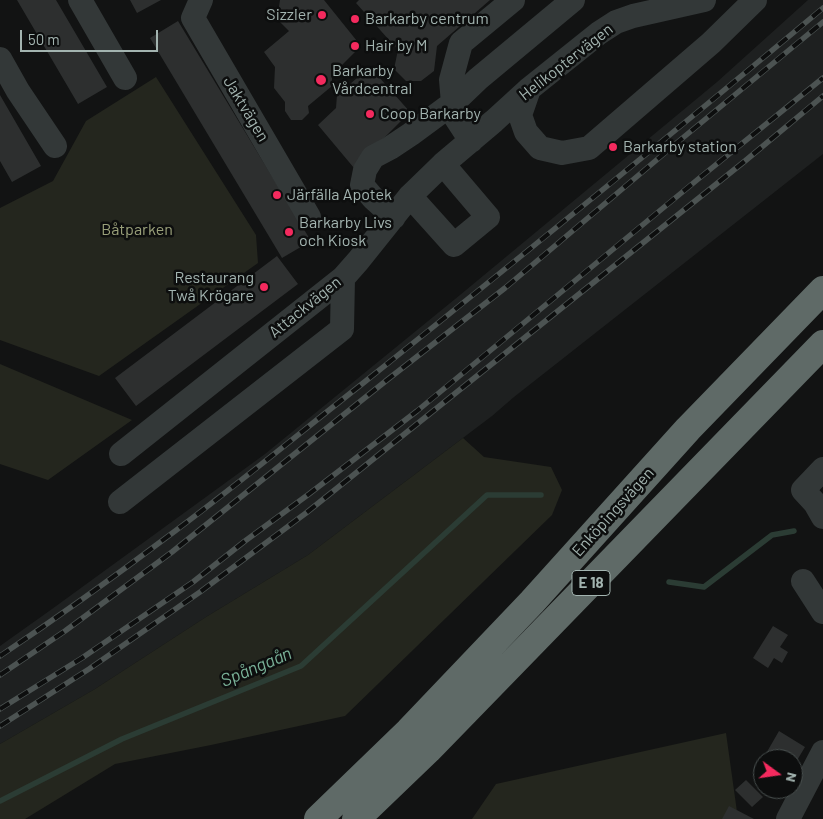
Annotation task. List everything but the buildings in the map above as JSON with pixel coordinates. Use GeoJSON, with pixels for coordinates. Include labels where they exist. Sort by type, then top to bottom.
{"type":"FeatureCollection","features":[{"type":"Feature","properties":{"kind":"highway","name":"Enköpingsvägen"},"geometry":{"type":"LineString","coordinates":[[318,819],[409,731],[532,602],[688,429],[823,290]]}},
{"type":"Feature","properties":{"kind":"highway","name":"Enköpingsvägen"},"geometry":{"type":"LineString","coordinates":[[356,819],[428,750],[823,344]]}},
{"type":"Feature","properties":{"kind":"street"},"geometry":{"type":"LineString","coordinates":[[80,0],[124,78]]}},
{"type":"Feature","properties":{"kind":"street","name":"Jaktvägen"},"geometry":{"type":"LineString","coordinates":[[201,0],[193,18],[309,217]]}},
{"type":"Feature","properties":{"kind":"street"},"geometry":{"type":"LineString","coordinates":[[471,141],[454,115],[451,80],[461,43],[513,0]]}},
{"type":"Feature","properties":{"kind":"street"},"geometry":{"type":"LineString","coordinates":[[394,217],[373,198],[362,184],[365,170],[373,157],[411,134],[453,103],[478,79],[573,0]]}},
{"type":"Feature","properties":{"kind":"street","name":"Helikoptervägen"},"geometry":{"type":"LineString","coordinates":[[471,141],[529,89],[599,32],[616,22],[632,16],[704,0]]}},
{"type":"Feature","properties":{"kind":"street"},"geometry":{"type":"LineString","coordinates":[[529,89],[520,115],[526,132],[540,148],[562,153],[589,148],[711,43],[755,0]]}},
{"type":"Feature","properties":{"kind":"street"},"geometry":{"type":"LineString","coordinates":[[0,59],[18,91],[55,146]]}},
{"type":"Feature","properties":{"kind":"street","name":"Attackvägen"},"geometry":{"type":"LineString","coordinates":[[121,454],[343,278],[410,196],[443,164],[471,141]]}},
{"type":"Feature","properties":{"kind":"street"},"geometry":{"type":"LineString","coordinates":[[410,196],[454,245],[488,217],[443,164]]}},
{"type":"Feature","properties":{"kind":"street"},"geometry":{"type":"LineString","coordinates":[[120,502],[342,329],[343,278]]}},
{"type":"Feature","properties":{"kind":"street"},"geometry":{"type":"LineString","coordinates":[[196,394],[219,424]]}},
{"type":"Feature","properties":{"kind":"street"},"geometry":{"type":"LineString","coordinates":[[823,470],[803,490],[816,503],[823,517]]}},
{"type":"Feature","properties":{"kind":"street"},"geometry":{"type":"LineString","coordinates":[[804,581],[823,612]]}},
{"type":"Feature","properties":{"kind":"street"},"geometry":{"type":"LineString","coordinates":[[788,819],[823,752]]}},
{"type":"Feature","properties":{"kind":"shaded area"},"geometry":{"type":"Polygon","coordinates":[[[808,0],[823,0],[823,154],[492,416],[308,555],[206,617],[95,689],[0,744],[0,646],[265,454],[717,82],[808,0]]]}},
{"type":"Feature","properties":{"kind":"green space","name":"Båtparken"},"geometry":{"type":"Polygon","coordinates":[[[156,77],[256,235],[258,263],[99,376],[0,340],[0,208],[53,181],[86,121],[156,77]]]}},
{"type":"Feature","properties":{"kind":"green space"},"geometry":{"type":"Polygon","coordinates":[[[0,364],[132,420],[48,480],[0,464],[0,364]]]}},
{"type":"Feature","properties":{"kind":"green space"},"geometry":{"type":"Polygon","coordinates":[[[463,438],[484,457],[551,467],[562,490],[552,515],[345,716],[115,764],[25,819],[0,819],[0,744],[95,689],[206,617],[308,555],[463,438]]]}},
{"type":"Feature","properties":{"kind":"green space"},"geometry":{"type":"Polygon","coordinates":[[[726,733],[738,819],[472,819],[496,784],[726,733]]]}},
{"type":"Feature","properties":{"kind":"waterway","name":"Spångaån"},"geometry":{"type":"LineString","coordinates":[[0,801],[122,739],[301,666],[487,495],[541,495]]}},
{"type":"Feature","properties":{"kind":"waterway","name":"Spångaån"},"geometry":{"type":"LineString","coordinates":[[669,582],[704,587],[772,535],[794,531]]}},
{"type":"Feature","properties":{"kind":"railway"},"geometry":{"type":"LineString","coordinates":[[0,656],[123,570],[238,482],[536,244],[823,8]]}},
{"type":"Feature","properties":{"kind":"railway"},"geometry":{"type":"LineString","coordinates":[[0,675],[65,631],[172,552],[505,288],[823,22]]}},
{"type":"Feature","properties":{"kind":"railway"},"geometry":{"type":"LineString","coordinates":[[0,709],[82,658],[193,582],[309,494],[417,411],[823,78]]}},
{"type":"Feature","properties":{"kind":"railway"},"geometry":{"type":"LineString","coordinates":[[0,726],[89,669],[200,592],[306,513],[745,161],[823,96]]}},
{"type":"Feature","properties":{"kind":"place","name":"Sizzler"},"geometry":{"type":"Point","coordinates":[322,15]}},
{"type":"Feature","properties":{"kind":"place","name":"Barkarby centrum"},"geometry":{"type":"Point","coordinates":[355,19]}},
{"type":"Feature","properties":{"kind":"place","name":"Hair by M"},"geometry":{"type":"Point","coordinates":[355,46]}},
{"type":"Feature","properties":{"kind":"place","name":"Barkarby Vårdcentral"},"geometry":{"type":"Point","coordinates":[321,80]}},
{"type":"Feature","properties":{"kind":"place","name":"Coop Barkarby"},"geometry":{"type":"Point","coordinates":[370,114]}},
{"type":"Feature","properties":{"kind":"place","name":"Barkarby station"},"geometry":{"type":"Point","coordinates":[613,147]}},
{"type":"Feature","properties":{"kind":"place","name":"Järfälla Apotek"},"geometry":{"type":"Point","coordinates":[277,195]}},
{"type":"Feature","properties":{"kind":"place","name":"Barkarby Livs och Kiosk"},"geometry":{"type":"Point","coordinates":[289,232]}},
{"type":"Feature","properties":{"kind":"place","name":"Restaurang Twå Krögare"},"geometry":{"type":"Point","coordinates":[264,287]}}]}
